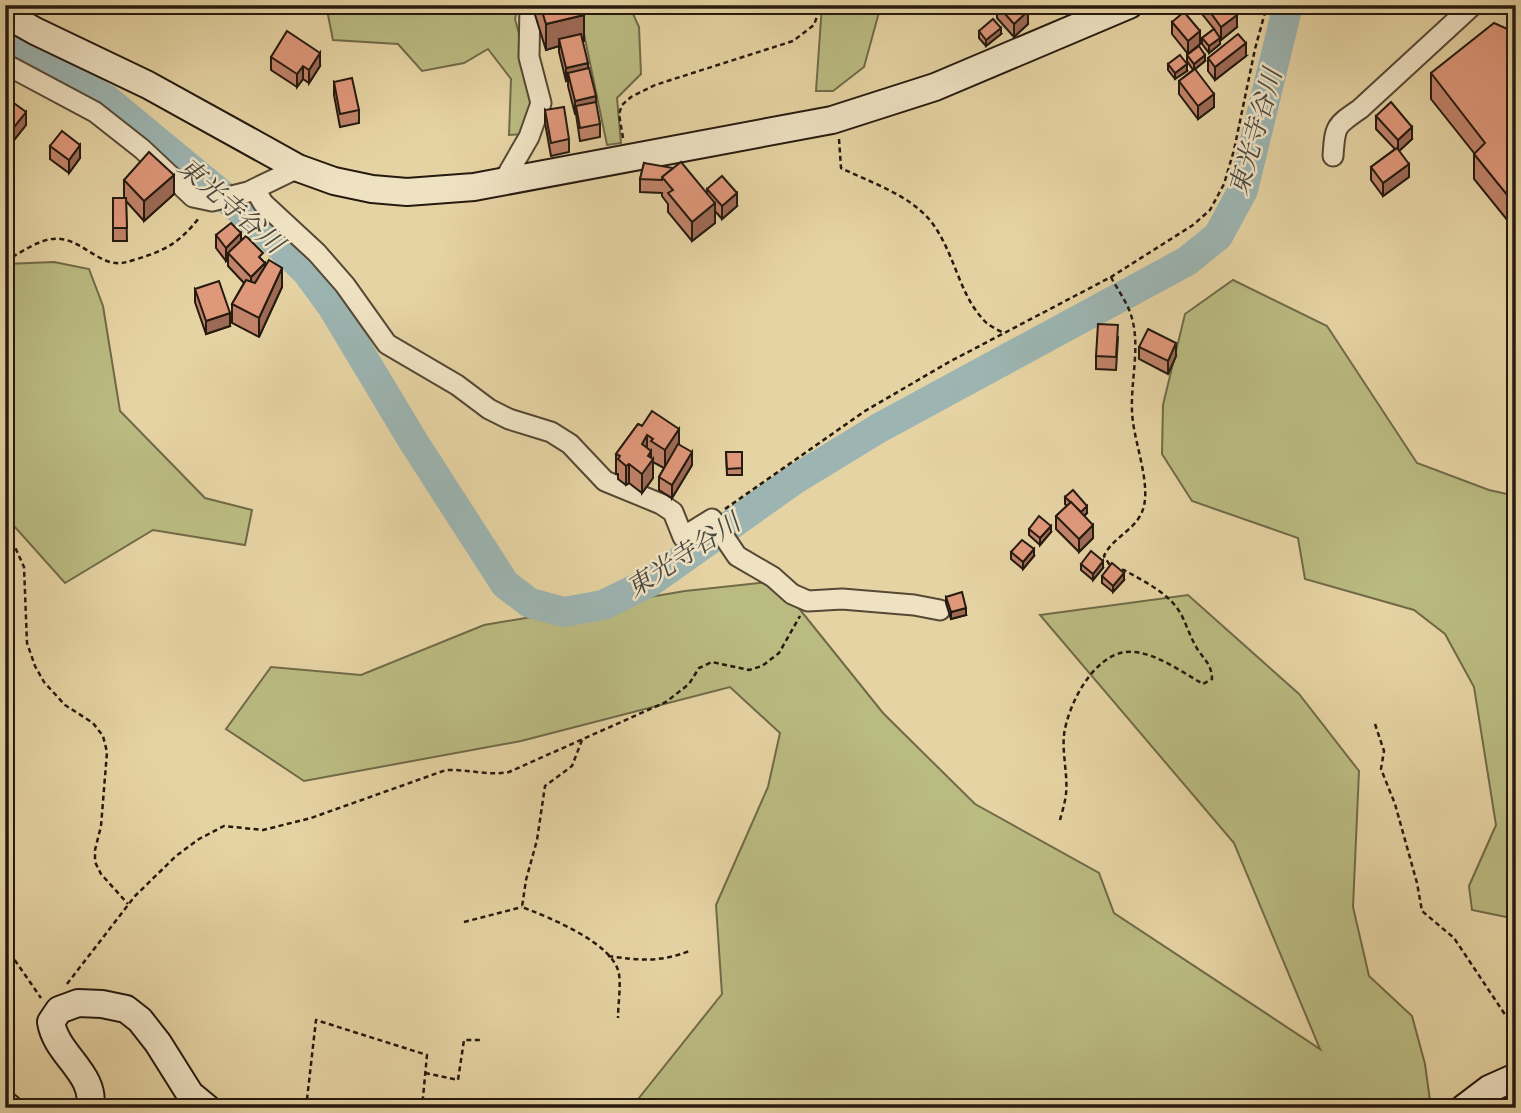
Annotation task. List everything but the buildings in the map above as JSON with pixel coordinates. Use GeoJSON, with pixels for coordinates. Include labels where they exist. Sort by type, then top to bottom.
{"type":"FeatureCollection","features":[{"type":"Feature","properties":{"kind":"street"},"geometry":{"type":"LineString","coordinates":[[503,182],[529,137],[541,103],[529,57],[530,5]]}},
{"type":"Feature","properties":{"kind":"street"},"geometry":{"type":"LineString","coordinates":[[5,14],[148,85],[298,168],[345,184],[372,189],[439,192],[838,118],[935,87],[1129,5]]}},
{"type":"Feature","properties":{"kind":"street"},"geometry":{"type":"LineString","coordinates":[[1333,156],[1335,131],[1343,121],[1360,109],[1473,5]]}},
{"type":"Feature","properties":{"kind":"street"},"geometry":{"type":"LineString","coordinates":[[5,64],[95,112],[142,149],[193,197],[212,201],[252,190],[298,168]]}},
{"type":"Feature","properties":{"kind":"street"},"geometry":{"type":"LineString","coordinates":[[252,190],[317,253],[345,285],[387,344],[457,385],[489,409],[509,419],[551,432],[570,444],[605,481],[661,503],[673,512],[683,537],[712,519],[737,556],[766,572],[792,594],[808,601],[852,600],[940,610]]}},
{"type":"Feature","properties":{"kind":"street"},"geometry":{"type":"LineString","coordinates":[[90,1108],[92,1096],[85,1078],[53,1033],[51,1022],[57,1013],[78,1003],[126,1009],[140,1020],[190,1094],[207,1108]]}},
{"type":"Feature","properties":{"kind":"street"},"geometry":{"type":"LineString","coordinates":[[1464,1108],[1489,1089],[1516,1077]]}},
{"type":"Feature","properties":{"kind":"path"},"geometry":{"type":"LineString","coordinates":[[631,158],[620,128],[619,114],[622,105],[631,97],[655,85],[793,41],[814,24],[821,5]]}},
{"type":"Feature","properties":{"kind":"path"},"geometry":{"type":"LineString","coordinates":[[712,519],[865,411],[949,362],[1111,277],[1193,225],[1210,210],[1224,184],[1234,150],[1267,5]]}},
{"type":"Feature","properties":{"kind":"path"},"geometry":{"type":"LineString","coordinates":[[838,118],[841,168],[903,197],[927,216],[946,245],[974,309],[984,321],[1004,333]]}},
{"type":"Feature","properties":{"kind":"path"},"geometry":{"type":"LineString","coordinates":[[5,261],[44,241],[59,238],[79,245],[108,262],[121,264],[165,250],[189,231],[212,201]]}},
{"type":"Feature","properties":{"kind":"path"},"geometry":{"type":"LineString","coordinates":[[1060,820],[1066,793],[1064,735],[1069,712],[1080,688],[1093,672],[1123,652],[1135,652],[1153,657],[1203,684],[1212,679],[1208,662],[1197,648],[1179,611],[1161,592],[1124,570],[1107,564],[1104,556],[1109,546],[1134,524],[1143,512],[1145,488],[1133,419],[1135,336],[1131,314],[1111,277]]}},
{"type":"Feature","properties":{"kind":"path"},"geometry":{"type":"LineString","coordinates":[[5,525],[24,567],[27,643],[35,666],[44,682],[65,705],[93,723],[103,736],[107,752],[101,826],[94,850],[95,862],[101,874],[128,904]]}},
{"type":"Feature","properties":{"kind":"path"},"geometry":{"type":"LineString","coordinates":[[57,1013],[60,993],[128,904],[176,856],[199,839],[224,826],[263,830],[311,818],[446,770],[498,774],[509,772],[666,702],[689,684],[699,668],[712,662],[749,670],[762,666],[779,653],[808,601]]}},
{"type":"Feature","properties":{"kind":"path"},"geometry":{"type":"LineString","coordinates":[[1375,724],[1384,751],[1381,769],[1398,817],[1422,911],[1454,938],[1516,1031]]}},
{"type":"Feature","properties":{"kind":"path"},"geometry":{"type":"LineString","coordinates":[[522,907],[537,840],[545,786],[572,766],[582,740]]}},
{"type":"Feature","properties":{"kind":"path"},"geometry":{"type":"LineString","coordinates":[[464,922],[522,907],[587,937],[608,956],[619,972],[618,1018]]}},
{"type":"Feature","properties":{"kind":"path"},"geometry":{"type":"LineString","coordinates":[[5,946],[57,1013]]}},
{"type":"Feature","properties":{"kind":"path"},"geometry":{"type":"LineString","coordinates":[[608,956],[639,961],[668,959],[689,951]]}},
{"type":"Feature","properties":{"kind":"path"},"geometry":{"type":"LineString","coordinates":[[306,1108],[316,1020],[427,1055],[422,1108]]}},
{"type":"Feature","properties":{"kind":"path"},"geometry":{"type":"LineString","coordinates":[[425,1073],[458,1080],[464,1040],[482,1040]]}},
{"type":"Feature","properties":{"kind":"green space"},"geometry":{"type":"Polygon","coordinates":[[[326,5],[518,5],[515,19],[537,101],[525,134],[509,135],[511,79],[488,49],[464,63],[422,71],[398,44],[333,40],[326,5]]]}},
{"type":"Feature","properties":{"kind":"green space"},"geometry":{"type":"Polygon","coordinates":[[[578,5],[629,5],[639,27],[641,74],[617,98],[621,143],[607,145],[578,5]]]}},
{"type":"Feature","properties":{"kind":"green space"},"geometry":{"type":"Polygon","coordinates":[[[822,5],[881,5],[864,67],[833,91],[816,91],[822,5]]]}},
{"type":"Feature","properties":{"kind":"green space"},"geometry":{"type":"Polygon","coordinates":[[[54,262],[89,269],[103,306],[120,411],[205,498],[252,510],[245,545],[153,530],[65,583],[14,526],[5,493],[5,264],[54,262]]]}},
{"type":"Feature","properties":{"kind":"green space"},"geometry":{"type":"Polygon","coordinates":[[[1233,280],[1327,326],[1417,463],[1489,490],[1516,496],[1516,919],[1472,910],[1469,886],[1496,825],[1474,687],[1445,634],[1414,610],[1305,579],[1298,538],[1192,501],[1162,454],[1163,405],[1185,314],[1233,280]]]}},
{"type":"Feature","properties":{"kind":"green space"},"geometry":{"type":"Polygon","coordinates":[[[777,581],[883,713],[975,804],[1099,873],[1114,913],[1320,1049],[1234,843],[1040,615],[1188,595],[1299,694],[1359,771],[1353,907],[1369,976],[1412,1016],[1425,1064],[1431,1108],[631,1108],[722,994],[716,905],[768,787],[780,733],[730,687],[521,741],[304,781],[226,729],[271,667],[361,675],[484,625],[685,591],[777,581]]]}},
{"type":"Feature","properties":{"kind":"waterway","name":"東光寺谷川"},"geometry":{"type":"LineString","coordinates":[[5,44],[106,99],[256,223],[307,272],[332,306],[413,441],[505,584],[530,603],[564,612],[603,605],[650,582],[794,480],[879,428],[1187,261],[1218,236],[1243,190],[1288,5]]}}]}
